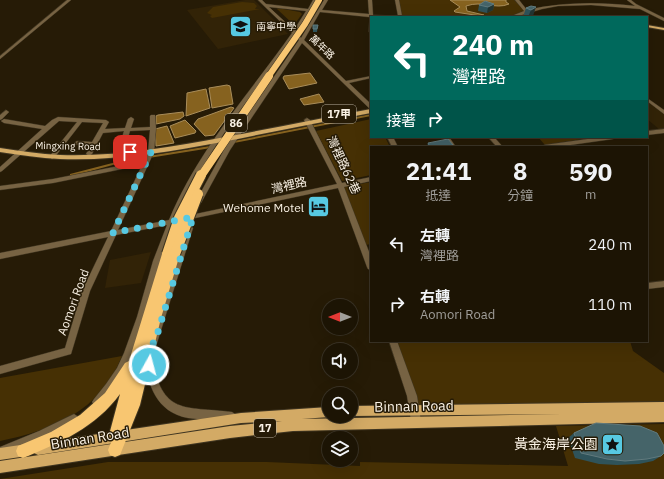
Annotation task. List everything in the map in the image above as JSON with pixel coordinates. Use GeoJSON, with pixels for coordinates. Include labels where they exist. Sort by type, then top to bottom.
{"type":"FeatureCollection","features":[{"type":"Feature","properties":{"kind":"highway","name":"86"},"geometry":{"type":"LineString","coordinates":[[144,348],[153,327],[179,218],[207,165],[305,24],[319,0]]}},
{"type":"Feature","properties":{"kind":"highway","name":"86"},"geometry":{"type":"LineString","coordinates":[[171,254],[212,166],[309,24],[322,0]]}},
{"type":"Feature","properties":{"kind":"highway"},"geometry":{"type":"LineString","coordinates":[[118,441],[144,348]]}},
{"type":"Feature","properties":{"kind":"highway"},"geometry":{"type":"LineString","coordinates":[[23,451],[64,433],[89,418],[100,409],[118,387],[144,348]]}},
{"type":"Feature","properties":{"kind":"main road"},"geometry":{"type":"LineString","coordinates":[[648,25],[664,28]]}},
{"type":"Feature","properties":{"kind":"main road","name":"Mingxing Road"},"geometry":{"type":"LineString","coordinates":[[0,150],[94,157],[152,152],[236,135],[310,124],[370,109]]}},
{"type":"Feature","properties":{"kind":"main road","name":"Mingxing Road"},"geometry":{"type":"LineString","coordinates":[[0,147],[19,152]]}},
{"type":"Feature","properties":{"kind":"main road","name":"Mingxing Road"},"geometry":{"type":"LineString","coordinates":[[53,155],[152,152]]}},
{"type":"Feature","properties":{"kind":"main road","name":"Binnan Road"},"geometry":{"type":"LineString","coordinates":[[358,411],[664,407]]}},
{"type":"Feature","properties":{"kind":"main road","name":"Binnan Road"},"geometry":{"type":"LineString","coordinates":[[0,468],[118,441],[241,418],[322,412]]}},
{"type":"Feature","properties":{"kind":"main road","name":"Binnan Road"},"geometry":{"type":"LineString","coordinates":[[0,453],[293,425],[416,421],[664,417]]}},
{"type":"Feature","properties":{"kind":"street"},"geometry":{"type":"LineString","coordinates":[[0,58],[69,0]]}},
{"type":"Feature","properties":{"kind":"street","name":"萬年路"},"geometry":{"type":"LineString","coordinates":[[260,0],[267,5]]}},
{"type":"Feature","properties":{"kind":"street","name":"萬年路"},"geometry":{"type":"LineString","coordinates":[[263,0],[302,39],[370,102]]}},
{"type":"Feature","properties":{"kind":"street"},"geometry":{"type":"LineString","coordinates":[[0,453],[77,418],[98,401],[120,372],[133,342],[157,261],[171,221],[197,169],[295,32],[315,0]]}},
{"type":"Feature","properties":{"kind":"street"},"geometry":{"type":"LineString","coordinates":[[241,418],[213,414],[187,413],[165,402],[154,386],[144,348],[157,335],[193,217],[206,186],[236,135],[302,39],[326,0]]}},
{"type":"Feature","properties":{"kind":"street"},"geometry":{"type":"LineString","coordinates":[[370,0],[371,16]]}},
{"type":"Feature","properties":{"kind":"street"},"geometry":{"type":"LineString","coordinates":[[397,0],[400,15]]}},
{"type":"Feature","properties":{"kind":"street"},"geometry":{"type":"LineString","coordinates":[[517,0],[524,10]]}},
{"type":"Feature","properties":{"kind":"street"},"geometry":{"type":"LineString","coordinates":[[558,0],[562,4]]}},
{"type":"Feature","properties":{"kind":"street"},"geometry":{"type":"LineString","coordinates":[[583,0],[587,4]]}},
{"type":"Feature","properties":{"kind":"street"},"geometry":{"type":"LineString","coordinates":[[629,0],[640,8],[664,20]]}},
{"type":"Feature","properties":{"kind":"street"},"geometry":{"type":"LineString","coordinates":[[513,16],[524,10],[562,4],[587,4],[640,8]]}},
{"type":"Feature","properties":{"kind":"street"},"geometry":{"type":"LineString","coordinates":[[267,5],[309,10]]}},
{"type":"Feature","properties":{"kind":"street"},"geometry":{"type":"LineString","coordinates":[[319,11],[371,16],[432,16]]}},
{"type":"Feature","properties":{"kind":"street"},"geometry":{"type":"LineString","coordinates":[[348,82],[370,78]]}},
{"type":"Feature","properties":{"kind":"street","name":"萬年路"},"geometry":{"type":"LineString","coordinates":[[348,82],[370,108]]}},
{"type":"Feature","properties":{"kind":"street"},"geometry":{"type":"LineString","coordinates":[[648,100],[664,112]]}},
{"type":"Feature","properties":{"kind":"street"},"geometry":{"type":"LineString","coordinates":[[6,112],[2,119],[46,128]]}},
{"type":"Feature","properties":{"kind":"street","name":"Aomori Road"},"geometry":{"type":"LineString","coordinates":[[0,370],[68,350],[86,291],[152,152],[154,128],[153,116]]}},
{"type":"Feature","properties":{"kind":"street"},"geometry":{"type":"LineString","coordinates":[[0,170],[58,119],[106,122],[89,154]]}},
{"type":"Feature","properties":{"kind":"street"},"geometry":{"type":"LineString","coordinates":[[123,144],[130,119]]}},
{"type":"Feature","properties":{"kind":"street"},"geometry":{"type":"LineString","coordinates":[[53,155],[80,121]]}},
{"type":"Feature","properties":{"kind":"street","name":"灣裡路62巷"},"geometry":{"type":"LineString","coordinates":[[310,124],[340,185],[370,264]]}},
{"type":"Feature","properties":{"kind":"street"},"geometry":{"type":"LineString","coordinates":[[102,131],[154,128]]}},
{"type":"Feature","properties":{"kind":"street"},"geometry":{"type":"LineString","coordinates":[[648,133],[664,131]]}},
{"type":"Feature","properties":{"kind":"street"},"geometry":{"type":"LineString","coordinates":[[492,138],[499,146]]}},
{"type":"Feature","properties":{"kind":"street"},"geometry":{"type":"LineString","coordinates":[[551,146],[606,138]]}},
{"type":"Feature","properties":{"kind":"street"},"geometry":{"type":"LineString","coordinates":[[77,143],[95,144]]}},
{"type":"Feature","properties":{"kind":"street"},"geometry":{"type":"LineString","coordinates":[[0,188],[60,180],[147,162]]}},
{"type":"Feature","properties":{"kind":"street","name":"灣裡路"},"geometry":{"type":"LineString","coordinates":[[0,256],[370,179]]}},
{"type":"Feature","properties":{"kind":"street"},"geometry":{"type":"LineString","coordinates":[[648,286],[664,284]]}},
{"type":"Feature","properties":{"kind":"street"},"geometry":{"type":"LineString","coordinates":[[393,342],[415,409],[416,421]]}},
{"type":"Feature","properties":{"kind":"shaded area","name":"南寧中學"},"geometry":{"type":"Polygon","coordinates":[[[245,0],[254,0],[288,34],[218,49],[187,10],[245,0]]]}},
{"type":"Feature","properties":{"kind":"shaded area"},"geometry":{"type":"Polygon","coordinates":[[[397,0],[517,0],[525,10],[513,16],[400,16],[397,0]]]}},
{"type":"Feature","properties":{"kind":"shaded area"},"geometry":{"type":"Polygon","coordinates":[[[450,0],[506,0],[509,4],[504,6],[472,4],[466,6],[467,11],[484,15],[481,16],[455,12],[454,11],[460,7],[450,0]]]}},
{"type":"Feature","properties":{"kind":"shaded area"},"geometry":{"type":"Polygon","coordinates":[[[242,2],[254,3],[257,6],[255,9],[260,9],[212,18],[210,16],[212,15],[207,13],[213,7],[242,2]]]}},
{"type":"Feature","properties":{"kind":"shaded area"},"geometry":{"type":"Polygon","coordinates":[[[277,9],[300,12],[302,14],[294,25],[277,9]]]}},
{"type":"Feature","properties":{"kind":"shaded area"},"geometry":{"type":"Polygon","coordinates":[[[310,73],[317,83],[289,89],[283,78],[284,76],[310,73]]]}},
{"type":"Feature","properties":{"kind":"shaded area"},"geometry":{"type":"Polygon","coordinates":[[[227,85],[230,86],[233,104],[212,108],[209,88],[227,85]]]}},
{"type":"Feature","properties":{"kind":"shaded area"},"geometry":{"type":"Polygon","coordinates":[[[206,89],[210,108],[186,116],[187,93],[206,89]]]}},
{"type":"Feature","properties":{"kind":"shaded area"},"geometry":{"type":"Polygon","coordinates":[[[319,94],[324,102],[304,105],[300,99],[319,94]]]}},
{"type":"Feature","properties":{"kind":"shaded area"},"geometry":{"type":"Polygon","coordinates":[[[648,102],[664,114],[664,128],[659,129],[648,120],[648,102]]]}},
{"type":"Feature","properties":{"kind":"shaded area"},"geometry":{"type":"Polygon","coordinates":[[[231,107],[234,108],[214,135],[205,136],[194,124],[198,119],[231,107]]]}},
{"type":"Feature","properties":{"kind":"shaded area"},"geometry":{"type":"Polygon","coordinates":[[[183,112],[184,116],[180,119],[156,124],[156,116],[158,115],[183,112]]]}},
{"type":"Feature","properties":{"kind":"shaded area"},"geometry":{"type":"Polygon","coordinates":[[[370,119],[370,138],[386,138],[390,146],[370,146],[370,175],[342,181],[316,131],[370,119]]]}},
{"type":"Feature","properties":{"kind":"shaded area"},"geometry":{"type":"Polygon","coordinates":[[[185,120],[196,131],[195,133],[175,138],[170,126],[185,120]]]}},
{"type":"Feature","properties":{"kind":"shaded area"},"geometry":{"type":"Polygon","coordinates":[[[167,126],[174,143],[156,146],[155,129],[167,126]]]}},
{"type":"Feature","properties":{"kind":"shaded area"},"geometry":{"type":"Polygon","coordinates":[[[539,138],[589,138],[545,145],[539,138]]]}},
{"type":"Feature","properties":{"kind":"shaded area"},"geometry":{"type":"Polygon","coordinates":[[[370,182],[370,244],[365,245],[344,187],[370,182]]]}},
{"type":"Feature","properties":{"kind":"shaded area"},"geometry":{"type":"Polygon","coordinates":[[[151,252],[141,283],[105,288],[110,260],[151,252]]]}},
{"type":"Feature","properties":{"kind":"shaded area"},"geometry":{"type":"Polygon","coordinates":[[[630,342],[633,351],[664,373],[664,402],[418,406],[396,343],[630,342]]]}},
{"type":"Feature","properties":{"kind":"shaded area"},"geometry":{"type":"Polygon","coordinates":[[[122,356],[113,375],[101,391],[88,404],[73,415],[57,424],[39,431],[0,441],[0,378],[122,356]]]}},
{"type":"Feature","properties":{"kind":"shaded area","name":"黃金海岸公園"},"geometry":{"type":"Polygon","coordinates":[[[664,424],[664,479],[0,479],[108,462],[267,462],[322,464],[322,467],[358,467],[360,466],[360,462],[568,466],[556,426],[664,424]]]}},
{"type":"Feature","properties":{"kind":"building"},"geometry":{"type":"Polygon","coordinates":[[[485,1],[494,4],[488,7],[479,5],[485,1]]]}},
{"type":"Feature","properties":{"kind":"building"},"geometry":{"type":"Polygon","coordinates":[[[531,6],[536,7],[531,10],[526,8],[531,6]]]}},
{"type":"Feature","properties":{"kind":"building"},"geometry":{"type":"Polygon","coordinates":[[[313,25],[318,25],[317,29],[313,29],[313,25]]]}},
{"type":"Feature","properties":{"kind":"building"},"geometry":{"type":"Polygon","coordinates":[[[448,139],[453,145],[430,146],[428,143],[448,139]]]}},
{"type":"Feature","properties":{"kind":"building"},"geometry":{"type":"Polygon","coordinates":[[[596,423],[640,426],[657,433],[664,446],[664,453],[661,456],[647,459],[625,461],[607,459],[581,453],[574,433],[596,423]]]}},
{"type":"Feature","properties":{"kind":"waterway"},"geometry":{"type":"LineString","coordinates":[[234,142],[370,115]]}},
{"type":"Feature","properties":{"kind":"waterway"},"geometry":{"type":"LineString","coordinates":[[72,175],[124,161],[210,147]]}},
{"type":"Feature","properties":{"kind":"place","name":"南寧中學"},"geometry":{"type":"Point","coordinates":[240,26]}},
{"type":"Feature","properties":{"kind":"place","name":"Wehome Motel"},"geometry":{"type":"Point","coordinates":[319,207]}},
{"type":"Feature","properties":{"kind":"place","name":"黃金海岸公園"},"geometry":{"type":"Point","coordinates":[613,444]}},
{"type":"Feature","properties":{"kind":"route"},"geometry":{"type":"LineString","coordinates":[[130,152],[152,150],[113,233],[193,217],[157,335],[148,354],[149,365]]}}]}
